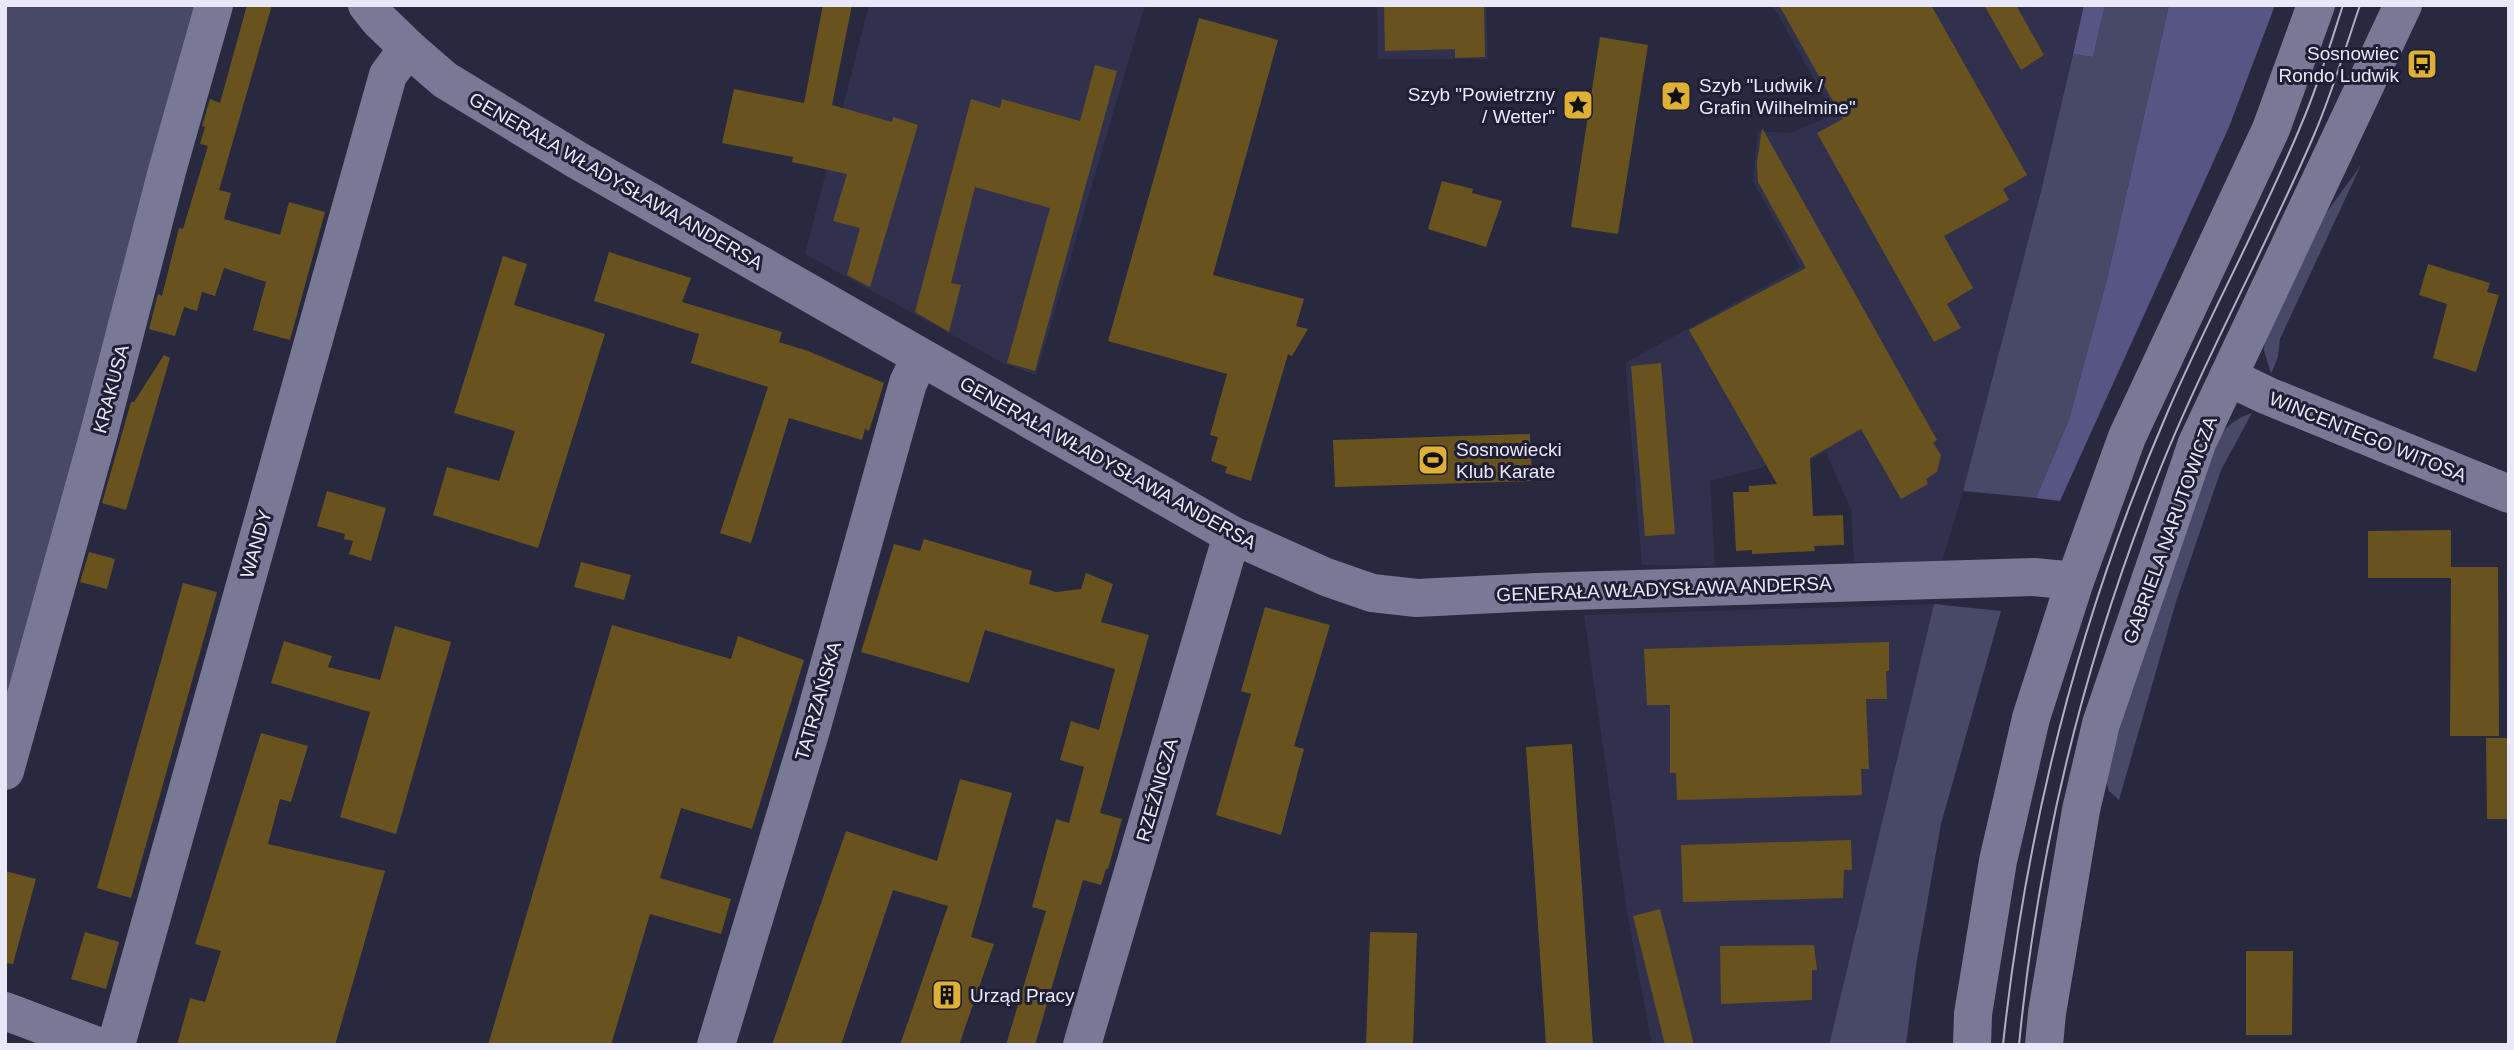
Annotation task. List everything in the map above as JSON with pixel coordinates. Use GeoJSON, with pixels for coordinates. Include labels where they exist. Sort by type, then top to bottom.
{"type":"FeatureCollection","features":[{"type":"Feature","properties":{"kind":"street","name":"KRAKUSA"},"geometry":{"type":"LineString","coordinates":[[5,771],[214,5]]}},
{"type":"Feature","properties":{"kind":"street","name":"GENERAŁA WŁADYSŁAWA ANDERSA"},"geometry":{"type":"LineString","coordinates":[[367,5],[408,48],[445,80],[577,160],[1232,535],[1326,577],[1372,593],[1417,598],[2034,577],[2076,581]]}},
{"type":"Feature","properties":{"kind":"street"},"geometry":{"type":"LineString","coordinates":[[1972,1045],[1973,1014],[1998,861],[2031,718],[2076,581],[2127,437],[2271,130],[2316,5]]}},
{"type":"Feature","properties":{"kind":"street","name":"GABRIELA NARUTOWICZA"},"geometry":{"type":"LineString","coordinates":[[2044,1045],[2081,810],[2101,724],[2197,443],[2403,5]]}},
{"type":"Feature","properties":{"kind":"street","name":"WANDY"},"geometry":{"type":"LineString","coordinates":[[116,1045],[388,75],[408,48]]}},
{"type":"Feature","properties":{"kind":"street","name":"TATRZAŃSKA"},"geometry":{"type":"LineString","coordinates":[[716,1045],[811,730],[908,383],[920,358]]}},
{"type":"Feature","properties":{"kind":"street","name":"WINCENTEGO WITOSA"},"geometry":{"type":"LineString","coordinates":[[2228,377],[2509,495]]}},
{"type":"Feature","properties":{"kind":"street","name":"RZEŹNICZA"},"geometry":{"type":"LineString","coordinates":[[1082,1045],[1232,535]]}},
{"type":"Feature","properties":{"kind":"street"},"geometry":{"type":"LineString","coordinates":[[5,1012],[95,1045]]}},
{"type":"Feature","properties":{"kind":"shaded area"},"geometry":{"type":"Polygon","coordinates":[[[5,5],[201,5],[5,739],[5,5]]]}},
{"type":"Feature","properties":{"kind":"shaded area"},"geometry":{"type":"Polygon","coordinates":[[[869,5],[1145,5],[1036,375],[1005,364],[805,254],[869,5]]]}},
{"type":"Feature","properties":{"kind":"shaded area"},"geometry":{"type":"Polygon","coordinates":[[[1377,5],[1486,5],[1488,59],[1378,59],[1377,5]]]}},
{"type":"Feature","properties":{"kind":"shaded area"},"geometry":{"type":"Polygon","coordinates":[[[1772,5],[2084,5],[2041,191],[1942,562],[1854,562],[1851,510],[1826,452],[1798,466],[1789,454],[1760,468],[1710,481],[1715,566],[1642,565],[1625,363],[1800,267],[1753,181],[1758,131],[1790,133],[1834,114],[1772,5]]]}},
{"type":"Feature","properties":{"kind":"shaded area"},"geometry":{"type":"Polygon","coordinates":[[[2084,5],[2105,5],[2093,57],[2073,54],[2084,5]]]}},
{"type":"Feature","properties":{"kind":"shaded area"},"geometry":{"type":"Polygon","coordinates":[[[2105,5],[2169,5],[2108,275],[2069,419],[2036,498],[1963,491],[2041,191],[2073,54],[2093,57],[2105,5]]]}},
{"type":"Feature","properties":{"kind":"shaded area"},"geometry":{"type":"Polygon","coordinates":[[[2169,5],[2275,5],[2229,127],[2060,501],[2036,498],[2069,419],[2108,275],[2169,5]]]}},
{"type":"Feature","properties":{"kind":"shaded area"},"geometry":{"type":"Polygon","coordinates":[[[2361,165],[2280,339],[2278,357],[2271,374],[2264,350],[2265,336],[2321,220],[2361,165]]]}},
{"type":"Feature","properties":{"kind":"shaded area"},"geometry":{"type":"Polygon","coordinates":[[[2252,413],[2221,470],[2176,602],[2119,800],[2109,791],[2106,781],[2133,676],[2216,439],[2232,423],[2252,413]]]}},
{"type":"Feature","properties":{"kind":"shaded area"},"geometry":{"type":"Polygon","coordinates":[[[1934,604],[1829,1045],[1652,1045],[1627,912],[1584,615],[1934,604]]]}},
{"type":"Feature","properties":{"kind":"shaded area"},"geometry":{"type":"Polygon","coordinates":[[[1934,604],[2001,611],[1941,824],[1916,966],[1906,1045],[1829,1045],[1934,604]]]}},
{"type":"Feature","properties":{"kind":"building"},"geometry":{"type":"Polygon","coordinates":[[[247,5],[272,5],[219,190],[231,193],[224,219],[280,235],[289,202],[325,212],[290,340],[253,330],[266,282],[224,268],[215,296],[202,292],[197,311],[184,307],[175,336],[149,329],[158,294],[162,296],[179,228],[183,229],[208,146],[200,144],[210,99],[220,103],[247,5]]]}},
{"type":"Feature","properties":{"kind":"building"},"geometry":{"type":"Polygon","coordinates":[[[823,5],[852,5],[832,105],[892,122],[893,117],[918,125],[870,287],[847,275],[860,228],[833,221],[847,174],[792,162],[793,157],[722,143],[734,89],[804,103],[823,5]]]}},
{"type":"Feature","properties":{"kind":"building"},"geometry":{"type":"Polygon","coordinates":[[[1384,5],[1484,5],[1485,57],[1455,58],[1455,49],[1385,51],[1384,5]]]}},
{"type":"Feature","properties":{"kind":"building"},"geometry":{"type":"Polygon","coordinates":[[[1779,5],[1931,5],[2027,175],[2003,189],[2009,200],[1944,236],[1973,288],[1947,304],[1961,328],[1934,342],[1817,133],[1843,119],[1779,5]]]}},
{"type":"Feature","properties":{"kind":"building"},"geometry":{"type":"Polygon","coordinates":[[[1984,5],[2016,5],[2044,55],[2021,70],[1984,5]]]}},
{"type":"Feature","properties":{"kind":"building"},"geometry":{"type":"Polygon","coordinates":[[[1199,18],[1278,40],[1213,275],[1304,299],[1296,326],[1308,329],[1292,356],[1288,354],[1251,481],[1225,473],[1227,467],[1211,461],[1218,437],[1210,435],[1227,374],[1108,341],[1199,18]]]}},
{"type":"Feature","properties":{"kind":"building"},"geometry":{"type":"Polygon","coordinates":[[[1600,37],[1648,45],[1618,234],[1571,227],[1600,37]]]}},
{"type":"Feature","properties":{"kind":"building"},"geometry":{"type":"Polygon","coordinates":[[[1095,65],[1117,71],[1035,371],[1007,363],[1050,208],[975,187],[951,283],[961,285],[949,332],[915,312],[971,99],[1000,108],[1002,99],[1080,121],[1095,65]]]}},
{"type":"Feature","properties":{"kind":"building"},"geometry":{"type":"Polygon","coordinates":[[[1762,128],[1937,440],[1933,443],[1941,455],[1937,472],[1926,479],[1928,484],[1901,499],[1861,429],[1810,458],[1813,516],[1843,515],[1844,545],[1814,546],[1815,551],[1752,554],[1752,550],[1736,551],[1733,492],[1749,492],[1749,486],[1777,484],[1689,330],[1806,268],[1758,182],[1757,163],[1762,128]]]}},
{"type":"Feature","properties":{"kind":"building"},"geometry":{"type":"Polygon","coordinates":[[[1442,181],[1473,189],[1472,193],[1502,201],[1486,247],[1428,229],[1442,181]]]}},
{"type":"Feature","properties":{"kind":"building"},"geometry":{"type":"Polygon","coordinates":[[[609,252],[691,278],[682,302],[782,332],[779,342],[808,351],[884,383],[869,431],[865,429],[862,440],[789,418],[751,543],[720,533],[768,387],[691,363],[699,334],[594,301],[609,252]]]}},
{"type":"Feature","properties":{"kind":"building"},"geometry":{"type":"Polygon","coordinates":[[[503,256],[527,264],[514,305],[605,334],[538,548],[433,515],[447,467],[499,481],[515,431],[454,413],[503,256]]]}},
{"type":"Feature","properties":{"kind":"building"},"geometry":{"type":"Polygon","coordinates":[[[2428,264],[2490,283],[2487,292],[2499,295],[2476,372],[2433,358],[2447,304],[2419,295],[2428,264]]]}},
{"type":"Feature","properties":{"kind":"building"},"geometry":{"type":"Polygon","coordinates":[[[164,355],[170,358],[126,510],[102,503],[131,402],[134,402],[164,355]]]}},
{"type":"Feature","properties":{"kind":"building"},"geometry":{"type":"Polygon","coordinates":[[[1661,363],[1675,534],[1645,536],[1631,366],[1661,363]]]}},
{"type":"Feature","properties":{"kind":"building","name":"Sosnowiecki Klub Karate"},"geometry":{"type":"Polygon","coordinates":[[[1530,434],[1532,481],[1335,487],[1333,440],[1530,434]]]}},
{"type":"Feature","properties":{"kind":"building"},"geometry":{"type":"Polygon","coordinates":[[[327,491],[386,508],[371,561],[349,554],[353,541],[344,539],[345,534],[317,526],[327,491]]]}},
{"type":"Feature","properties":{"kind":"building"},"geometry":{"type":"Polygon","coordinates":[[[2451,530],[2451,567],[2498,567],[2499,736],[2450,736],[2451,578],[2368,578],[2368,531],[2451,530]]]}},
{"type":"Feature","properties":{"kind":"building"},"geometry":{"type":"Polygon","coordinates":[[[924,539],[1032,571],[1029,584],[1056,592],[1081,589],[1086,573],[1113,584],[1101,622],[1149,635],[1100,813],[1122,819],[1101,885],[1083,880],[1035,1045],[1006,1045],[1046,911],[1032,907],[1056,819],[1069,823],[1084,767],[1060,760],[1071,721],[1099,730],[1115,669],[985,630],[969,683],[861,652],[894,544],[920,551],[924,539]]]}},
{"type":"Feature","properties":{"kind":"building"},"geometry":{"type":"Polygon","coordinates":[[[89,552],[115,559],[107,589],[80,582],[89,552]]]}},
{"type":"Feature","properties":{"kind":"building"},"geometry":{"type":"Polygon","coordinates":[[[581,562],[631,575],[624,600],[574,587],[581,562]]]}},
{"type":"Feature","properties":{"kind":"building"},"geometry":{"type":"Polygon","coordinates":[[[183,583],[217,592],[131,898],[97,888],[183,583]]]}},
{"type":"Feature","properties":{"kind":"building"},"geometry":{"type":"Polygon","coordinates":[[[1265,607],[1330,625],[1294,746],[1304,749],[1281,835],[1216,815],[1251,694],[1241,691],[1265,607]]]}},
{"type":"Feature","properties":{"kind":"building"},"geometry":{"type":"Polygon","coordinates":[[[612,625],[731,659],[738,636],[804,660],[752,829],[681,808],[660,878],[731,899],[721,934],[650,914],[611,1045],[488,1045],[612,625]]]}},
{"type":"Feature","properties":{"kind":"building"},"geometry":{"type":"Polygon","coordinates":[[[395,626],[451,642],[396,834],[340,817],[370,712],[271,683],[284,641],[332,656],[328,667],[380,680],[395,626]]]}},
{"type":"Feature","properties":{"kind":"building"},"geometry":{"type":"Polygon","coordinates":[[[1889,642],[1887,699],[1866,699],[1869,769],[1861,769],[1862,795],[1677,800],[1676,773],[1670,773],[1670,705],[1647,705],[1644,649],[1889,642]]]}},
{"type":"Feature","properties":{"kind":"building"},"geometry":{"type":"Polygon","coordinates":[[[261,733],[308,746],[291,802],[280,799],[268,844],[385,871],[335,1045],[177,1045],[190,998],[205,1002],[221,951],[195,944],[261,733]]]}},
{"type":"Feature","properties":{"kind":"building"},"geometry":{"type":"Polygon","coordinates":[[[2486,738],[2509,738],[2509,819],[2487,819],[2486,738]]]}},
{"type":"Feature","properties":{"kind":"building"},"geometry":{"type":"Polygon","coordinates":[[[1572,744],[1593,1045],[1546,1045],[1526,747],[1572,744]]]}},
{"type":"Feature","properties":{"kind":"building"},"geometry":{"type":"Polygon","coordinates":[[[960,779],[1012,793],[971,937],[994,944],[959,1045],[900,1045],[948,906],[893,890],[841,1045],[772,1045],[846,831],[937,861],[960,779]]]}},
{"type":"Feature","properties":{"kind":"building"},"geometry":{"type":"Polygon","coordinates":[[[1851,840],[1852,870],[1844,870],[1843,898],[1683,902],[1681,845],[1851,840]]]}},
{"type":"Feature","properties":{"kind":"building"},"geometry":{"type":"Polygon","coordinates":[[[5,871],[36,879],[13,964],[5,963],[5,871]]]}},
{"type":"Feature","properties":{"kind":"building"},"geometry":{"type":"Polygon","coordinates":[[[1660,909],[1694,1045],[1665,1045],[1633,916],[1660,909]]]}},
{"type":"Feature","properties":{"kind":"building"},"geometry":{"type":"Polygon","coordinates":[[[85,932],[119,942],[106,989],[71,979],[85,932]]]}},
{"type":"Feature","properties":{"kind":"building"},"geometry":{"type":"Polygon","coordinates":[[[1370,932],[1417,933],[1413,1045],[1366,1045],[1370,932]]]}},
{"type":"Feature","properties":{"kind":"building"},"geometry":{"type":"Polygon","coordinates":[[[1814,945],[1817,970],[1812,970],[1812,1000],[1721,1004],[1720,946],[1814,945]]]}},
{"type":"Feature","properties":{"kind":"building"},"geometry":{"type":"Polygon","coordinates":[[[2246,951],[2293,951],[2292,1035],[2246,1035],[2246,951]]]}},
{"type":"Feature","properties":{"kind":"tram line"},"geometry":{"type":"LineString","coordinates":[[2003,1045],[2013,963],[2042,802],[2084,642],[2109,564],[2168,411],[2301,125],[2343,5]]}},
{"type":"Feature","properties":{"kind":"tram line"},"geometry":{"type":"LineString","coordinates":[[2019,1045],[2039,897],[2053,824],[2069,751],[2110,607],[2134,537],[2179,425],[2314,135],[2360,5]]}},
{"type":"Feature","properties":{"kind":"place","name":"Sosnowiec Rondo Ludwik"},"geometry":{"type":"Point","coordinates":[2422,64]}},
{"type":"Feature","properties":{"kind":"place","name":"Szyb \"Ludwik / Grafin Wilhelmine\""},"geometry":{"type":"Point","coordinates":[1676,96]}},
{"type":"Feature","properties":{"kind":"place","name":"Szyb \"Powietrzny / Wetter\""},"geometry":{"type":"Point","coordinates":[1578,105]}},
{"type":"Feature","properties":{"kind":"place","name":"Sosnowiecki Klub Karate"},"geometry":{"type":"Point","coordinates":[1433,460]}},
{"type":"Feature","properties":{"kind":"place","name":"Urząd Pracy"},"geometry":{"type":"Point","coordinates":[947,995]}}]}
